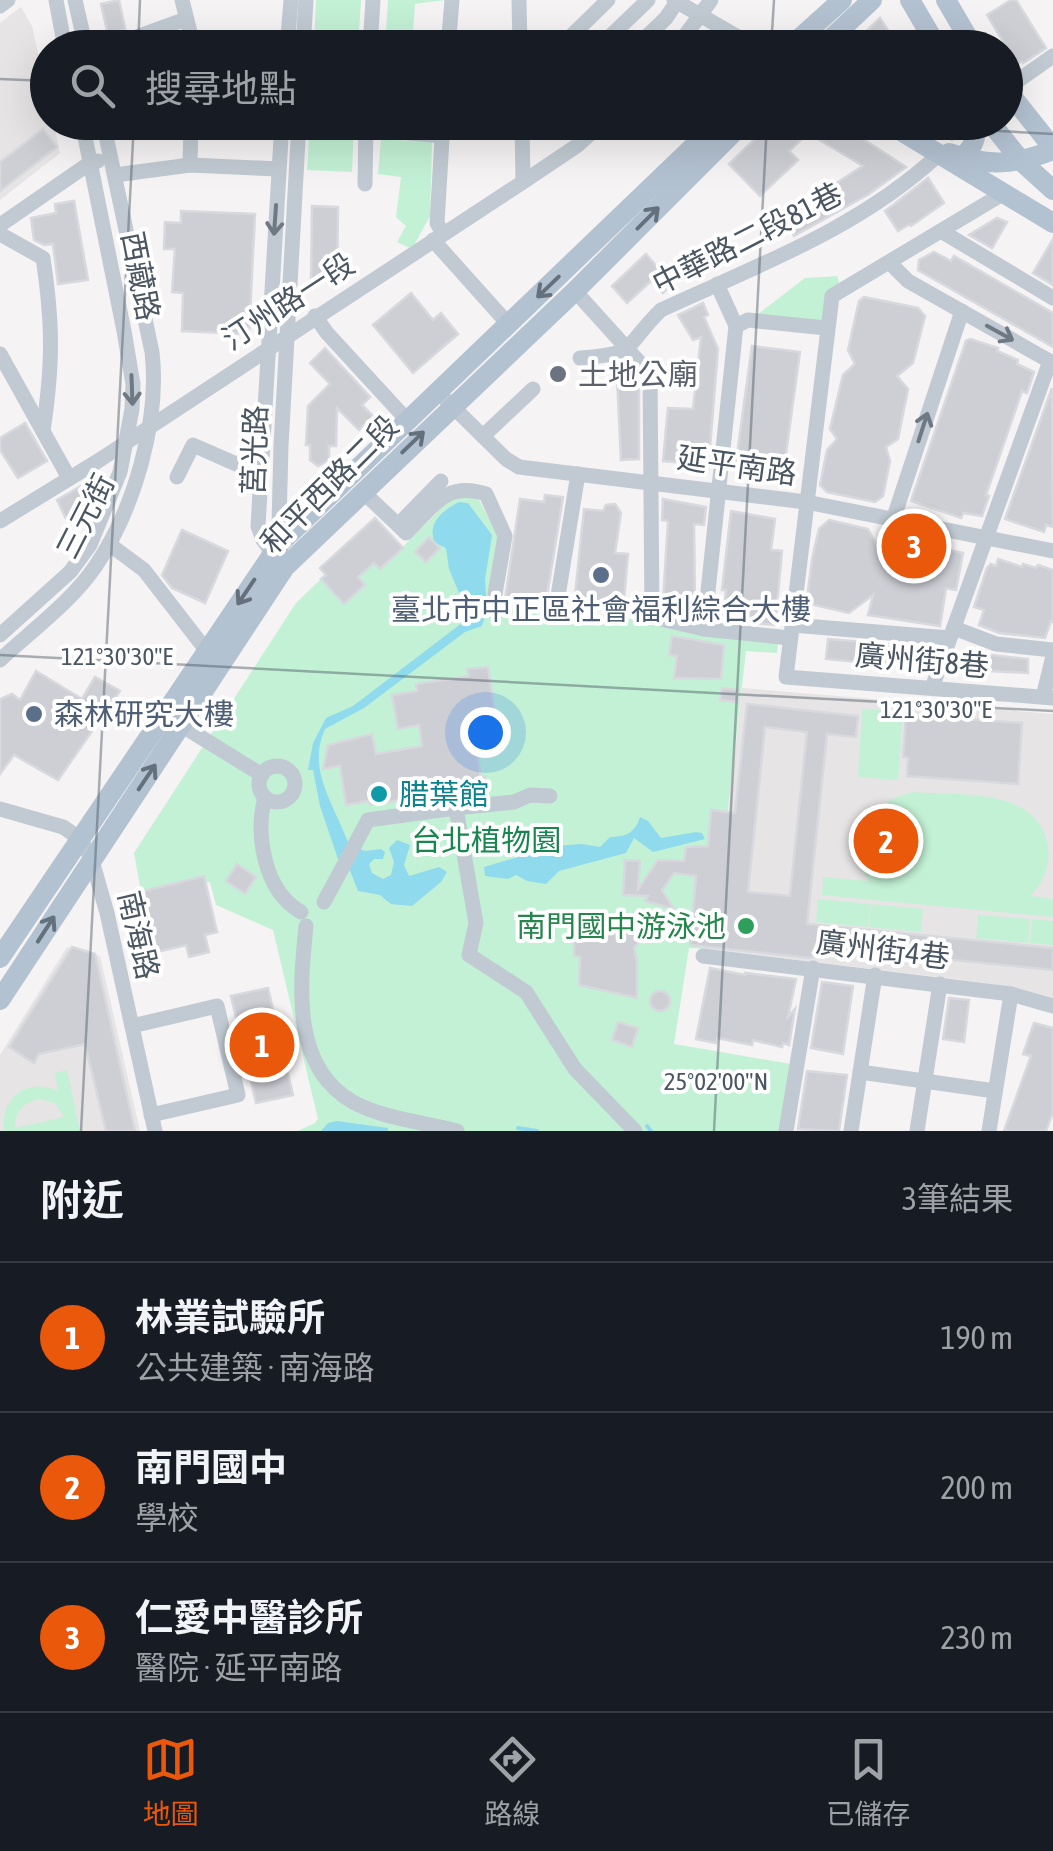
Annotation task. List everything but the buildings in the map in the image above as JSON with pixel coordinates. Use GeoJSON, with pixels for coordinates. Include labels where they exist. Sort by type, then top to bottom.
{"type":"FeatureCollection","features":[{"type":"Feature","properties":{"kind":"main road"},"geometry":{"type":"LineString","coordinates":[[809,30],[842,0]]}},
{"type":"Feature","properties":{"kind":"main road"},"geometry":{"type":"LineString","coordinates":[[840,30],[872,0]]}},
{"type":"Feature","properties":{"kind":"main road"},"geometry":{"type":"LineString","coordinates":[[910,0],[928,30]]}},
{"type":"Feature","properties":{"kind":"main road"},"geometry":{"type":"LineString","coordinates":[[953,2],[966,30]]}},
{"type":"Feature","properties":{"kind":"main road"},"geometry":{"type":"LineString","coordinates":[[933,150],[990,163],[1022,162],[1053,149],[1023,111]]}},
{"type":"Feature","properties":{"kind":"main road","name":"和平西路二段"},"geometry":{"type":"LineString","coordinates":[[0,1000],[181,725],[279,555],[362,490],[510,325],[700,140]]}},
{"type":"Feature","properties":{"kind":"main road","name":"和平西路二段"},"geometry":{"type":"LineString","coordinates":[[0,958],[206,650],[279,555],[407,420],[445,399],[574,291],[726,140]]}},
{"type":"Feature","properties":{"kind":"main road"},"geometry":{"type":"LineString","coordinates":[[916,140],[1053,224]]}},
{"type":"Feature","properties":{"kind":"main road"},"geometry":{"type":"LineString","coordinates":[[961,157],[969,152],[975,140]]}},
{"type":"Feature","properties":{"kind":"main road"},"geometry":{"type":"LineString","coordinates":[[1004,140],[1053,190]]}},
{"type":"Feature","properties":{"kind":"street"},"geometry":{"type":"LineString","coordinates":[[0,6],[8,0]]}},
{"type":"Feature","properties":{"kind":"street"},"geometry":{"type":"LineString","coordinates":[[56,0],[62,30]]}},
{"type":"Feature","properties":{"kind":"street"},"geometry":{"type":"LineString","coordinates":[[75,0],[82,30]]}},
{"type":"Feature","properties":{"kind":"street"},"geometry":{"type":"LineString","coordinates":[[182,0],[189,30]]}},
{"type":"Feature","properties":{"kind":"street"},"geometry":{"type":"LineString","coordinates":[[288,30],[290,0]]}},
{"type":"Feature","properties":{"kind":"street"},"geometry":{"type":"LineString","coordinates":[[305,30],[306,0]]}},
{"type":"Feature","properties":{"kind":"street"},"geometry":{"type":"LineString","coordinates":[[371,30],[373,0]]}},
{"type":"Feature","properties":{"kind":"street"},"geometry":{"type":"LineString","coordinates":[[450,30],[452,0]]}},
{"type":"Feature","properties":{"kind":"street"},"geometry":{"type":"LineString","coordinates":[[519,0],[520,30]]}},
{"type":"Feature","properties":{"kind":"street"},"geometry":{"type":"LineString","coordinates":[[577,30],[608,0]]}},
{"type":"Feature","properties":{"kind":"street"},"geometry":{"type":"LineString","coordinates":[[617,30],[648,0]]}},
{"type":"Feature","properties":{"kind":"street"},"geometry":{"type":"LineString","coordinates":[[654,30],[677,0],[727,30]]}},
{"type":"Feature","properties":{"kind":"street"},"geometry":{"type":"LineString","coordinates":[[690,30],[711,0]]}},
{"type":"Feature","properties":{"kind":"street"},"geometry":{"type":"LineString","coordinates":[[156,30],[186,19]]}},
{"type":"Feature","properties":{"kind":"street"},"geometry":{"type":"LineString","coordinates":[[1023,77],[1053,56]]}},
{"type":"Feature","properties":{"kind":"street","name":"西藏路"},"geometry":{"type":"LineString","coordinates":[[86,140],[133,384],[126,442]]}},
{"type":"Feature","properties":{"kind":"street","name":"西藏路"},"geometry":{"type":"LineString","coordinates":[[107,140],[152,352],[155,379],[151,424]]}},
{"type":"Feature","properties":{"kind":"street"},"geometry":{"type":"LineString","coordinates":[[190,166],[191,140]]}},
{"type":"Feature","properties":{"kind":"street","name":"莒光路"},"geometry":{"type":"LineString","coordinates":[[279,555],[258,526],[281,140]]}},
{"type":"Feature","properties":{"kind":"street","name":"莒光路"},"geometry":{"type":"LineString","coordinates":[[279,555],[286,335],[298,140]]}},
{"type":"Feature","properties":{"kind":"street"},"geometry":{"type":"LineString","coordinates":[[365,184],[366,140]]}},
{"type":"Feature","properties":{"kind":"street"},"geometry":{"type":"LineString","coordinates":[[441,140],[438,237],[510,325]]}},
{"type":"Feature","properties":{"kind":"street"},"geometry":{"type":"LineString","coordinates":[[522,140],[523,182]]}},
{"type":"Feature","properties":{"kind":"street","name":"汀州路一段"},"geometry":{"type":"LineString","coordinates":[[0,521],[583,140]]}},
{"type":"Feature","properties":{"kind":"street","name":"中華路二段81巷"},"geometry":{"type":"LineString","coordinates":[[629,349],[661,310],[824,234],[892,191],[933,150]]}},
{"type":"Feature","properties":{"kind":"street"},"geometry":{"type":"LineString","coordinates":[[0,225],[90,163],[113,167],[279,170]]}},
{"type":"Feature","properties":{"kind":"street"},"geometry":{"type":"LineString","coordinates":[[791,631],[832,296],[1004,193]]}},
{"type":"Feature","properties":{"kind":"street"},"geometry":{"type":"LineString","coordinates":[[940,231],[1053,298]]}},
{"type":"Feature","properties":{"kind":"street"},"geometry":{"type":"LineString","coordinates":[[0,234],[42,258],[53,358],[43,430]]}},
{"type":"Feature","properties":{"kind":"street"},"geometry":{"type":"LineString","coordinates":[[890,263],[908,281],[1051,362],[932,688]]}},
{"type":"Feature","properties":{"kind":"street"},"geometry":{"type":"LineString","coordinates":[[704,629],[736,326],[718,284]]}},
{"type":"Feature","properties":{"kind":"street"},"geometry":{"type":"LineString","coordinates":[[574,291],[650,374],[652,617],[704,629],[952,633],[1053,653],[1048,698]]}},
{"type":"Feature","properties":{"kind":"street"},"geometry":{"type":"LineString","coordinates":[[893,520],[962,311]]}},
{"type":"Feature","properties":{"kind":"street"},"geometry":{"type":"LineString","coordinates":[[315,316],[407,420]]}},
{"type":"Feature","properties":{"kind":"street"},"geometry":{"type":"LineString","coordinates":[[736,326],[748,320],[826,328]]}},
{"type":"Feature","properties":{"kind":"street"},"geometry":{"type":"LineString","coordinates":[[580,358],[613,356],[629,349]]}},
{"type":"Feature","properties":{"kind":"street"},"geometry":{"type":"LineString","coordinates":[[0,354],[5,378],[43,430],[69,478]]}},
{"type":"Feature","properties":{"kind":"street"},"geometry":{"type":"LineString","coordinates":[[483,436],[533,389]]}},
{"type":"Feature","properties":{"kind":"street","name":"延平南路"},"geometry":{"type":"LineString","coordinates":[[445,399],[506,460],[519,467],[806,502],[1053,552]]}},
{"type":"Feature","properties":{"kind":"street","name":"三元街"},"geometry":{"type":"LineString","coordinates":[[0,660],[94,569],[135,479],[151,424]]}},
{"type":"Feature","properties":{"kind":"street","name":"三元街"},"geometry":{"type":"LineString","coordinates":[[0,635],[70,572],[90,545],[113,496],[126,442]]}},
{"type":"Feature","properties":{"kind":"street"},"geometry":{"type":"LineString","coordinates":[[177,477],[193,445],[260,475]]}},
{"type":"Feature","properties":{"kind":"street"},"geometry":{"type":"LineString","coordinates":[[555,614],[578,474]]}},
{"type":"Feature","properties":{"kind":"street"},"geometry":{"type":"LineString","coordinates":[[398,524],[441,481]]}},
{"type":"Feature","properties":{"kind":"street"},"geometry":{"type":"LineString","coordinates":[[362,490],[406,533],[448,492],[466,487],[486,494],[505,536],[495,594]]}},
{"type":"Feature","properties":{"kind":"street"},"geometry":{"type":"LineString","coordinates":[[108,544],[144,570],[206,650]]}},
{"type":"Feature","properties":{"kind":"street","name":"廣州街8巷"},"geometry":{"type":"LineString","coordinates":[[791,631],[786,677],[1048,698]]}},
{"type":"Feature","properties":{"kind":"street"},"geometry":{"type":"LineString","coordinates":[[181,725],[262,775]]}},
{"type":"Feature","properties":{"kind":"street"},"geometry":{"type":"LineString","coordinates":[[282,767],[290,772],[295,784],[293,793],[282,802],[265,796],[260,789],[262,775],[268,768],[282,767]]}},
{"type":"Feature","properties":{"kind":"street"},"geometry":{"type":"LineString","coordinates":[[324,902],[368,820],[514,802],[530,795],[550,796]]}},
{"type":"Feature","properties":{"kind":"street"},"geometry":{"type":"LineString","coordinates":[[265,796],[264,859],[275,887],[304,919],[304,1032],[314,1059],[329,1081],[359,1104],[457,1131]]}},
{"type":"Feature","properties":{"kind":"street"},"geometry":{"type":"LineString","coordinates":[[456,808],[476,923],[469,955],[526,992],[576,1069],[634,1131]]}},
{"type":"Feature","properties":{"kind":"street"},"geometry":{"type":"LineString","coordinates":[[0,809],[63,827],[79,838]]}},
{"type":"Feature","properties":{"kind":"street","name":"南海路"},"geometry":{"type":"LineString","coordinates":[[79,838],[91,857],[153,1123]]}},
{"type":"Feature","properties":{"kind":"street","name":"廣州街4巷"},"geometry":{"type":"LineString","coordinates":[[704,956],[1010,994],[1053,1006]]}},
{"type":"Feature","properties":{"kind":"street"},"geometry":{"type":"LineString","coordinates":[[786,1131],[813,968]]}},
{"type":"Feature","properties":{"kind":"street"},"geometry":{"type":"LineString","coordinates":[[850,1131],[875,975]]}},
{"type":"Feature","properties":{"kind":"street"},"geometry":{"type":"LineString","coordinates":[[917,1131],[940,984]]}},
{"type":"Feature","properties":{"kind":"street"},"geometry":{"type":"LineString","coordinates":[[990,1131],[1010,994]]}},
{"type":"Feature","properties":{"kind":"street"},"geometry":{"type":"LineString","coordinates":[[132,1026],[218,1006],[238,1095],[153,1123]]}},
{"type":"Feature","properties":{"kind":"street"},"geometry":{"type":"LineString","coordinates":[[860,1072],[996,1091]]}},
{"type":"Feature","properties":{"kind":"shaded area"},"geometry":{"type":"Polygon","coordinates":[[[21,7],[32,26],[30,140],[57,140],[60,153],[0,200],[0,23],[21,7]]]}},
{"type":"Feature","properties":{"kind":"shaded area"},"geometry":{"type":"Polygon","coordinates":[[[742,688],[1053,714],[1053,1000],[1005,986],[705,949],[713,887],[726,835],[742,688]]]}},
{"type":"Feature","properties":{"kind":"shaded area"},"geometry":{"type":"Polygon","coordinates":[[[67,947],[100,956],[140,1131],[0,1131],[0,1055],[67,947]]]}},
{"type":"Feature","properties":{"kind":"green space"},"geometry":{"type":"Polygon","coordinates":[[[316,0],[361,0],[359,30],[315,30],[316,0]]]}},
{"type":"Feature","properties":{"kind":"green space"},"geometry":{"type":"Polygon","coordinates":[[[388,0],[445,0],[415,4],[413,30],[386,30],[388,0]]]}},
{"type":"Feature","properties":{"kind":"green space"},"geometry":{"type":"Polygon","coordinates":[[[309,140],[353,140],[352,172],[307,170],[309,140]]]}},
{"type":"Feature","properties":{"kind":"green space"},"geometry":{"type":"Polygon","coordinates":[[[381,140],[432,142],[430,216],[412,249],[397,242],[406,226],[396,217],[401,177],[378,174],[381,140]]]}},
{"type":"Feature","properties":{"kind":"green space"},"geometry":{"type":"Polygon","coordinates":[[[837,276],[841,288],[824,324],[753,318],[805,278],[837,276]]]}},
{"type":"Feature","properties":{"kind":"green space","name":"台北植物園"},"geometry":{"type":"Polygon","coordinates":[[[453,496],[478,498],[499,538],[489,593],[494,606],[600,626],[603,615],[778,641],[777,653],[746,651],[725,835],[705,949],[689,948],[674,1044],[791,1064],[782,1131],[298,1131],[318,1119],[273,930],[216,905],[210,882],[142,897],[134,853],[296,603],[321,579],[368,556],[381,569],[453,496]]]}},
{"type":"Feature","properties":{"kind":"green space"},"geometry":{"type":"Polygon","coordinates":[[[862,709],[903,712],[898,780],[858,777],[862,709]]]}},
{"type":"Feature","properties":{"kind":"green space"},"geometry":{"type":"Polygon","coordinates":[[[914,792],[994,798],[1029,813],[1041,827],[1049,854],[1045,874],[1030,896],[1053,899],[1053,917],[822,895],[823,877],[869,881],[859,851],[866,824],[885,804],[914,792]]]}},
{"type":"Feature","properties":{"kind":"green space"},"geometry":{"type":"Polygon","coordinates":[[[818,899],[870,904],[868,927],[816,922],[818,899]]]}},
{"type":"Feature","properties":{"kind":"green space"},"geometry":{"type":"Polygon","coordinates":[[[871,904],[923,909],[921,932],[869,927],[871,904]]]}},
{"type":"Feature","properties":{"kind":"green space"},"geometry":{"type":"Polygon","coordinates":[[[978,915],[1030,919],[1028,943],[976,938],[978,915]]]}},
{"type":"Feature","properties":{"kind":"green space"},"geometry":{"type":"Polygon","coordinates":[[[1032,919],[1053,921],[1053,945],[1030,943],[1032,919]]]}},
{"type":"Feature","properties":{"kind":"green space"},"geometry":{"type":"Polygon","coordinates":[[[67,1070],[80,1131],[4,1131],[11,1100],[36,1087],[58,1091],[55,1073],[67,1070]],[[40,1099],[29,1102],[19,1112],[15,1128],[64,1117],[56,1104],[40,1099]]]}},
{"type":"Feature","properties":{"kind":"water"},"geometry":{"type":"Polygon","coordinates":[[[459,502],[468,503],[492,535],[485,580],[487,610],[482,626],[465,632],[364,708],[325,729],[320,744],[325,787],[349,845],[385,852],[383,859],[374,859],[369,864],[372,873],[383,879],[391,875],[394,862],[389,848],[397,840],[410,845],[404,865],[409,876],[439,867],[447,872],[412,906],[391,904],[380,895],[358,891],[349,868],[339,862],[320,806],[313,770],[308,770],[313,743],[326,718],[353,706],[462,623],[468,614],[449,569],[446,548],[435,543],[433,536],[438,518],[459,502]]]}},
{"type":"Feature","properties":{"kind":"water"},"geometry":{"type":"Polygon","coordinates":[[[640,817],[661,838],[696,832],[705,839],[653,852],[634,838],[626,853],[559,871],[546,884],[516,875],[508,879],[485,876],[484,867],[528,854],[536,847],[600,847],[610,837],[632,831],[640,817]]]}},
{"type":"Feature","properties":{"kind":"water"},"geometry":{"type":"Polygon","coordinates":[[[337,1121],[388,1131],[321,1131],[328,1123],[337,1121]]]}},
{"type":"Feature","properties":{"kind":"waterway"},"geometry":{"type":"LineString","coordinates":[[647,1126],[651,1131]]}},
{"type":"Feature","properties":{"kind":"waterway"},"geometry":{"type":"LineString","coordinates":[[518,1128],[537,1131]]}},
{"type":"Feature","properties":{"kind":"place","name":"土地公廟"},"geometry":{"type":"Point","coordinates":[558,374]}},
{"type":"Feature","properties":{"kind":"place","name":"仁愛中醫診所"},"geometry":{"type":"Point","coordinates":[914,546]}},
{"type":"Feature","properties":{"kind":"place","name":"臺北市中正區社會福利綜合大樓"},"geometry":{"type":"Point","coordinates":[601,575]}},
{"type":"Feature","properties":{"kind":"place","name":"森林研究大樓"},"geometry":{"type":"Point","coordinates":[34,714]}},
{"type":"Feature","properties":{"kind":"place","name":"腊葉館"},"geometry":{"type":"Point","coordinates":[379,794]}},
{"type":"Feature","properties":{"kind":"place","name":"南門國中"},"geometry":{"type":"Point","coordinates":[886,841]}},
{"type":"Feature","properties":{"kind":"place","name":"南門國中游泳池"},"geometry":{"type":"Point","coordinates":[746,926]}},
{"type":"Feature","properties":{"kind":"place","name":"林業試驗所"},"geometry":{"type":"Point","coordinates":[262,1045]}}]}
